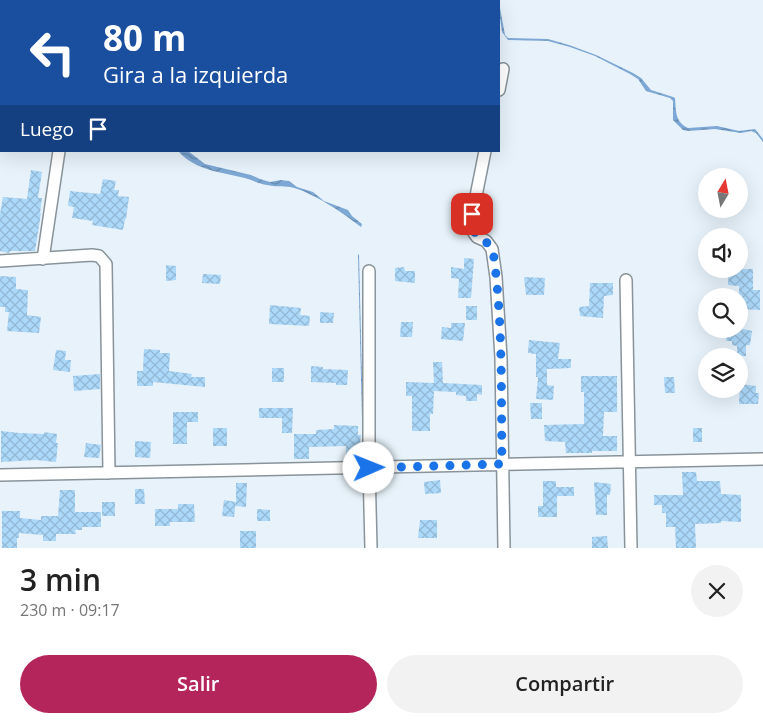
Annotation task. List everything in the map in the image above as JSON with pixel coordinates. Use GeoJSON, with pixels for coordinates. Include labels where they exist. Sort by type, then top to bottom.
{"type":"FeatureCollection","features":[{"type":"Feature","properties":{"kind":"street"},"geometry":{"type":"LineString","coordinates":[[500,85],[503,69]]}},
{"type":"Feature","properties":{"kind":"street"},"geometry":{"type":"LineString","coordinates":[[43,259],[59,152]]}},
{"type":"Feature","properties":{"kind":"street"},"geometry":{"type":"LineString","coordinates":[[485,152],[471,221],[474,233],[477,237],[486,241],[492,249],[495,262],[501,358],[504,548]]}},
{"type":"Feature","properties":{"kind":"street"},"geometry":{"type":"LineString","coordinates":[[0,261],[99,256],[106,264],[109,473]]}},
{"type":"Feature","properties":{"kind":"street"},"geometry":{"type":"LineString","coordinates":[[369,271],[371,548]]}},
{"type":"Feature","properties":{"kind":"street"},"geometry":{"type":"LineString","coordinates":[[626,280],[631,548]]}},
{"type":"Feature","properties":{"kind":"street"},"geometry":{"type":"LineString","coordinates":[[0,475],[763,460]]}},
{"type":"Feature","properties":{"kind":"water"},"geometry":{"type":"Polygon","coordinates":[[[500,8],[505,35],[508,38],[548,39],[596,55],[641,78],[651,90],[675,98],[678,119],[684,126],[688,128],[717,126],[739,131],[755,129],[763,139],[763,142],[756,133],[751,131],[741,133],[715,129],[683,130],[673,120],[673,101],[670,98],[646,91],[638,79],[630,74],[595,56],[570,47],[548,41],[508,40],[502,32],[500,8]]]}},
{"type":"Feature","properties":{"kind":"water"},"geometry":{"type":"Polygon","coordinates":[[[179,152],[189,152],[205,164],[251,175],[270,182],[289,181],[297,187],[313,192],[324,201],[348,210],[362,224],[361,227],[308,193],[290,187],[273,186],[209,170],[185,158],[179,152]]]}},
{"type":"Feature","properties":{"kind":"water"},"geometry":{"type":"Polygon","coordinates":[[[359,255],[363,420],[362,419],[359,255]]]}},
{"type":"Feature","properties":{"kind":"building"},"geometry":{"type":"Polygon","coordinates":[[[31,170],[42,172],[38,198],[42,198],[41,213],[35,251],[10,251],[9,253],[0,251],[0,214],[3,197],[27,199],[31,170]]]}},
{"type":"Feature","properties":{"kind":"building"},"geometry":{"type":"Polygon","coordinates":[[[103,179],[116,181],[114,190],[119,190],[118,196],[129,197],[123,230],[92,225],[93,221],[72,218],[74,207],[68,206],[70,191],[100,194],[103,179]]]}},
{"type":"Feature","properties":{"kind":"building"},"geometry":{"type":"Polygon","coordinates":[[[464,258],[474,259],[471,298],[458,298],[459,279],[451,278],[451,267],[464,269],[464,258]]]}},
{"type":"Feature","properties":{"kind":"building"},"geometry":{"type":"Polygon","coordinates":[[[166,265],[176,266],[176,280],[166,281],[166,265]]]}},
{"type":"Feature","properties":{"kind":"building"},"geometry":{"type":"Polygon","coordinates":[[[404,267],[405,271],[415,271],[415,283],[395,281],[395,268],[404,267]]]}},
{"type":"Feature","properties":{"kind":"building"},"geometry":{"type":"Polygon","coordinates":[[[748,269],[753,269],[753,290],[760,290],[760,310],[748,309],[748,288],[728,285],[728,278],[748,278],[748,269]]]}},
{"type":"Feature","properties":{"kind":"building"},"geometry":{"type":"Polygon","coordinates":[[[203,274],[221,275],[220,284],[202,283],[203,274]]]}},
{"type":"Feature","properties":{"kind":"building"},"geometry":{"type":"Polygon","coordinates":[[[0,276],[16,277],[16,289],[28,290],[27,315],[41,317],[39,333],[7,331],[9,312],[5,312],[5,307],[0,307],[0,276]]]}},
{"type":"Feature","properties":{"kind":"building"},"geometry":{"type":"Polygon","coordinates":[[[524,277],[545,278],[544,295],[526,295],[524,277]]]}},
{"type":"Feature","properties":{"kind":"building"},"geometry":{"type":"Polygon","coordinates":[[[590,283],[613,283],[613,295],[604,296],[603,318],[580,316],[579,307],[589,306],[590,283]]]}},
{"type":"Feature","properties":{"kind":"building"},"geometry":{"type":"Polygon","coordinates":[[[270,305],[301,308],[300,315],[310,316],[309,326],[269,324],[270,305]]]}},
{"type":"Feature","properties":{"kind":"building"},"geometry":{"type":"Polygon","coordinates":[[[466,306],[477,306],[477,320],[466,320],[466,306]]]}},
{"type":"Feature","properties":{"kind":"building"},"geometry":{"type":"Polygon","coordinates":[[[320,312],[334,313],[333,323],[320,323],[320,312]]]}},
{"type":"Feature","properties":{"kind":"building"},"geometry":{"type":"Polygon","coordinates":[[[401,322],[413,322],[412,337],[400,337],[401,322]]]}},
{"type":"Feature","properties":{"kind":"building"},"geometry":{"type":"Polygon","coordinates":[[[451,323],[465,323],[463,341],[441,339],[442,327],[451,328],[451,323]]]}},
{"type":"Feature","properties":{"kind":"building"},"geometry":{"type":"Polygon","coordinates":[[[748,330],[752,331],[750,345],[746,345],[746,348],[737,348],[737,346],[732,345],[732,341],[726,341],[726,338],[748,338],[748,330]]]}},
{"type":"Feature","properties":{"kind":"building"},"geometry":{"type":"Polygon","coordinates":[[[529,340],[560,343],[558,359],[571,359],[571,368],[547,369],[547,385],[554,386],[553,400],[536,399],[538,377],[536,377],[536,354],[528,353],[529,340]]]}},
{"type":"Feature","properties":{"kind":"building"},"geometry":{"type":"Polygon","coordinates":[[[144,349],[160,350],[160,353],[170,353],[169,371],[192,374],[191,377],[205,377],[205,387],[153,382],[153,386],[137,386],[137,371],[143,371],[144,349]]]}},
{"type":"Feature","properties":{"kind":"building"},"geometry":{"type":"Polygon","coordinates":[[[56,350],[66,351],[65,360],[71,360],[70,372],[53,370],[56,350]]]}},
{"type":"Feature","properties":{"kind":"building"},"geometry":{"type":"Polygon","coordinates":[[[433,362],[442,362],[443,383],[482,385],[482,395],[477,394],[477,401],[466,401],[466,396],[456,395],[456,392],[434,391],[433,414],[430,414],[430,431],[412,431],[412,396],[406,396],[406,382],[434,383],[433,362]]]}},
{"type":"Feature","properties":{"kind":"building"},"geometry":{"type":"Polygon","coordinates":[[[311,366],[323,367],[323,369],[348,370],[347,385],[311,382],[311,366]]]}},
{"type":"Feature","properties":{"kind":"building"},"geometry":{"type":"Polygon","coordinates":[[[272,368],[284,368],[284,382],[272,382],[272,368]]]}},
{"type":"Feature","properties":{"kind":"building"},"geometry":{"type":"Polygon","coordinates":[[[100,374],[100,389],[74,391],[73,376],[100,374]]]}},
{"type":"Feature","properties":{"kind":"building"},"geometry":{"type":"Polygon","coordinates":[[[581,376],[617,376],[617,412],[604,412],[603,436],[617,436],[617,451],[566,453],[565,442],[545,441],[544,425],[584,424],[584,392],[581,392],[581,376]]]}},
{"type":"Feature","properties":{"kind":"building"},"geometry":{"type":"Polygon","coordinates":[[[664,377],[674,377],[675,393],[665,393],[664,377]]]}},
{"type":"Feature","properties":{"kind":"building"},"geometry":{"type":"Polygon","coordinates":[[[748,385],[756,386],[756,393],[759,393],[758,404],[739,404],[739,398],[748,398],[748,385]]]}},
{"type":"Feature","properties":{"kind":"building"},"geometry":{"type":"Polygon","coordinates":[[[530,403],[542,403],[542,419],[531,419],[530,403]]]}},
{"type":"Feature","properties":{"kind":"building"},"geometry":{"type":"Polygon","coordinates":[[[259,408],[293,408],[292,433],[282,433],[282,418],[259,418],[259,408]]]}},
{"type":"Feature","properties":{"kind":"building"},"geometry":{"type":"Polygon","coordinates":[[[173,412],[198,412],[198,422],[187,422],[187,444],[173,444],[173,412]]]}},
{"type":"Feature","properties":{"kind":"building"},"geometry":{"type":"Polygon","coordinates":[[[334,425],[358,426],[358,435],[361,435],[358,457],[346,456],[346,446],[309,447],[309,459],[294,459],[294,434],[316,434],[316,430],[334,429],[334,425]]]}},
{"type":"Feature","properties":{"kind":"building"},"geometry":{"type":"Polygon","coordinates":[[[213,428],[227,428],[227,446],[213,446],[213,428]]]}},
{"type":"Feature","properties":{"kind":"building"},"geometry":{"type":"Polygon","coordinates":[[[693,428],[702,428],[702,442],[693,442],[693,428]]]}},
{"type":"Feature","properties":{"kind":"building"},"geometry":{"type":"Polygon","coordinates":[[[1,431],[57,434],[56,462],[36,460],[1,462],[1,431]]]}},
{"type":"Feature","properties":{"kind":"building"},"geometry":{"type":"Polygon","coordinates":[[[135,441],[151,442],[150,458],[135,457],[135,441]]]}},
{"type":"Feature","properties":{"kind":"building"},"geometry":{"type":"Polygon","coordinates":[[[86,443],[101,445],[99,458],[84,457],[86,443]]]}},
{"type":"Feature","properties":{"kind":"building"},"geometry":{"type":"Polygon","coordinates":[[[682,472],[696,472],[697,481],[720,481],[721,494],[741,495],[741,522],[721,521],[721,523],[695,524],[696,548],[676,548],[675,527],[666,527],[666,513],[662,513],[662,505],[654,505],[654,495],[683,495],[682,472]]]}},
{"type":"Feature","properties":{"kind":"building"},"geometry":{"type":"Polygon","coordinates":[[[440,480],[441,493],[425,494],[424,482],[440,480]]]}},
{"type":"Feature","properties":{"kind":"building"},"geometry":{"type":"Polygon","coordinates":[[[543,481],[556,481],[556,487],[574,487],[574,496],[557,496],[557,517],[538,517],[538,506],[543,506],[543,481]]]}},
{"type":"Feature","properties":{"kind":"building"},"geometry":{"type":"Polygon","coordinates":[[[594,482],[611,484],[610,495],[607,495],[607,515],[596,515],[594,482]]]}},
{"type":"Feature","properties":{"kind":"building"},"geometry":{"type":"Polygon","coordinates":[[[236,483],[247,483],[246,507],[236,506],[236,483]]]}},
{"type":"Feature","properties":{"kind":"building"},"geometry":{"type":"Polygon","coordinates":[[[135,489],[144,489],[145,504],[135,504],[135,489]]]}},
{"type":"Feature","properties":{"kind":"building"},"geometry":{"type":"Polygon","coordinates":[[[60,490],[75,490],[75,512],[101,512],[101,527],[82,527],[82,530],[75,530],[76,534],[56,534],[56,541],[43,541],[43,535],[19,533],[17,548],[2,548],[2,511],[20,511],[20,518],[41,520],[41,516],[58,516],[60,490]]]}},
{"type":"Feature","properties":{"kind":"building"},"geometry":{"type":"Polygon","coordinates":[[[224,500],[236,502],[234,517],[222,516],[224,500]]]}},
{"type":"Feature","properties":{"kind":"building"},"geometry":{"type":"Polygon","coordinates":[[[102,502],[115,502],[115,516],[102,516],[102,502]]]}},
{"type":"Feature","properties":{"kind":"building"},"geometry":{"type":"Polygon","coordinates":[[[178,504],[194,504],[195,522],[170,522],[170,526],[155,526],[155,509],[178,509],[178,504]]]}},
{"type":"Feature","properties":{"kind":"building"},"geometry":{"type":"Polygon","coordinates":[[[257,509],[270,510],[270,521],[257,521],[257,509]]]}},
{"type":"Feature","properties":{"kind":"building"},"geometry":{"type":"Polygon","coordinates":[[[420,520],[437,520],[437,538],[418,538],[420,520]]]}},
{"type":"Feature","properties":{"kind":"building"},"geometry":{"type":"Polygon","coordinates":[[[240,531],[256,531],[256,548],[240,548],[240,531]]]}},
{"type":"Feature","properties":{"kind":"building"},"geometry":{"type":"Polygon","coordinates":[[[607,536],[608,548],[592,548],[592,537],[607,536]]]}},
{"type":"Feature","properties":{"kind":"route"},"geometry":{"type":"LineString","coordinates":[[369,468],[502,464],[499,303],[494,255],[486,241],[477,237],[474,233],[471,221],[472,214]]}}]}
